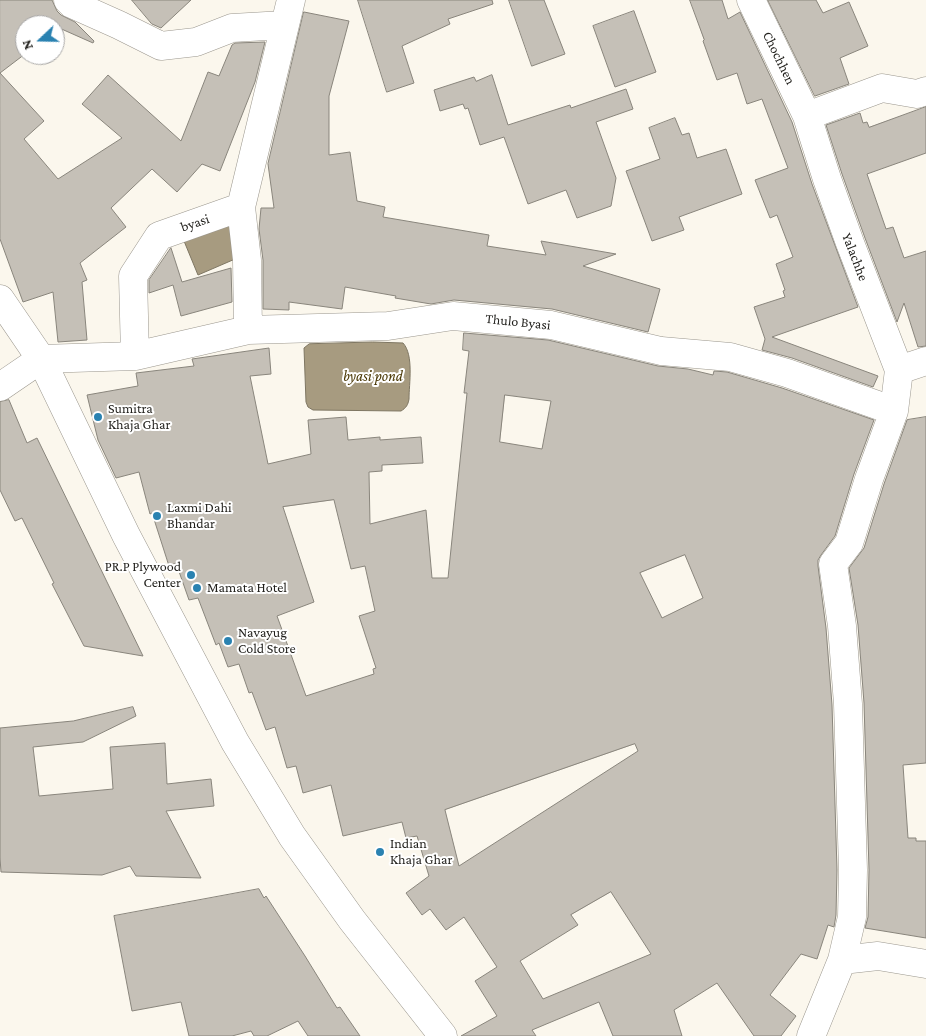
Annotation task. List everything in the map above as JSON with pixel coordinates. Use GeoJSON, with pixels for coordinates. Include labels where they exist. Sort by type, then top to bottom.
{"type":"FeatureCollection","features":[{"type":"Feature","properties":{"kind":"street"},"geometry":{"type":"LineString","coordinates":[[68,0],[72,4],[161,46],[196,42],[232,28],[287,12],[241,207],[247,260],[248,330]]}},
{"type":"Feature","properties":{"kind":"street","name":"Chochhen"},"geometry":{"type":"LineString","coordinates":[[752,0],[807,116]]}},
{"type":"Feature","properties":{"kind":"street"},"geometry":{"type":"LineString","coordinates":[[807,116],[882,88],[917,94],[926,91]]}},
{"type":"Feature","properties":{"kind":"street","name":"Yalachhe"},"geometry":{"type":"LineString","coordinates":[[807,116],[850,243],[899,370]]}},
{"type":"Feature","properties":{"kind":"street","name":"byasi"},"geometry":{"type":"LineString","coordinates":[[135,356],[133,276],[159,236],[241,207]]}},
{"type":"Feature","properties":{"kind":"street"},"geometry":{"type":"LineString","coordinates":[[0,299],[41,360],[126,535],[235,742],[292,836],[352,920],[443,1036]]}},
{"type":"Feature","properties":{"kind":"street","name":"Thulo Byasi"},"geometry":{"type":"LineString","coordinates":[[135,356],[248,330],[388,326],[453,316],[551,325],[661,350],[730,357],[786,373],[894,411]]}},
{"type":"Feature","properties":{"kind":"street"},"geometry":{"type":"LineString","coordinates":[[0,387],[41,360],[135,356]]}},
{"type":"Feature","properties":{"kind":"street"},"geometry":{"type":"LineString","coordinates":[[811,1036],[842,960],[852,917],[854,870],[848,704],[842,626],[833,564],[849,544],[869,479],[894,411],[899,370],[926,361]]}},
{"type":"Feature","properties":{"kind":"street"},"geometry":{"type":"LineString","coordinates":[[842,960],[878,956],[926,964]]}},
{"type":"Feature","properties":{"kind":"water"},"geometry":{"type":"Polygon","coordinates":[[[228,222],[242,256],[198,275],[184,241],[228,222]]]}},
{"type":"Feature","properties":{"kind":"water","name":"byasi pond"},"geometry":{"type":"Polygon","coordinates":[[[403,343],[409,355],[409,399],[407,405],[401,411],[313,410],[308,407],[306,402],[304,348],[309,344],[403,343]]]}},
{"type":"Feature","properties":{"kind":"building"},"geometry":{"type":"Polygon","coordinates":[[[0,0],[52,0],[61,15],[15,15],[15,62],[0,73],[0,0]]]}},
{"type":"Feature","properties":{"kind":"building"},"geometry":{"type":"Polygon","coordinates":[[[132,0],[191,0],[161,28],[152,24],[132,0]]]}},
{"type":"Feature","properties":{"kind":"building"},"geometry":{"type":"Polygon","coordinates":[[[358,0],[492,0],[493,4],[448,19],[450,24],[402,46],[414,83],[387,92],[358,0]]]}},
{"type":"Feature","properties":{"kind":"building"},"geometry":{"type":"Polygon","coordinates":[[[509,0],[544,0],[565,54],[532,66],[509,0]]]}},
{"type":"Feature","properties":{"kind":"building"},"geometry":{"type":"Polygon","coordinates":[[[690,0],[722,0],[728,19],[740,12],[792,122],[812,184],[858,307],[772,337],[878,376],[873,387],[792,358],[762,350],[765,339],[754,307],[785,297],[783,291],[785,290],[776,264],[793,257],[777,215],[770,218],[755,180],[788,168],[762,99],[747,104],[737,73],[717,80],[690,0]]]}},
{"type":"Feature","properties":{"kind":"building"},"geometry":{"type":"Polygon","coordinates":[[[768,0],[816,0],[823,13],[849,2],[868,46],[840,58],[849,84],[815,96],[768,0]]]}},
{"type":"Feature","properties":{"kind":"building"},"geometry":{"type":"Polygon","coordinates":[[[634,11],[656,72],[615,87],[593,26],[634,11]]]}},
{"type":"Feature","properties":{"kind":"building"},"geometry":{"type":"Polygon","coordinates":[[[304,12],[349,21],[329,96],[329,155],[350,152],[357,201],[385,207],[383,217],[489,235],[487,246],[546,255],[541,241],[616,254],[583,266],[660,289],[648,332],[552,309],[454,300],[431,304],[345,287],[342,309],[289,302],[289,310],[263,309],[263,260],[259,229],[261,208],[274,208],[268,164],[304,12]]]}},
{"type":"Feature","properties":{"kind":"building"},"geometry":{"type":"Polygon","coordinates":[[[65,17],[75,22],[94,41],[93,43],[65,31],[65,17]]]}},
{"type":"Feature","properties":{"kind":"building"},"geometry":{"type":"Polygon","coordinates":[[[265,42],[255,82],[220,171],[202,164],[177,192],[152,169],[111,208],[126,227],[80,263],[87,280],[82,282],[87,340],[58,342],[53,292],[23,302],[0,239],[0,73],[44,121],[24,139],[58,179],[122,138],[82,104],[108,75],[181,141],[208,72],[219,76],[232,45],[235,43],[265,42]]]}},
{"type":"Feature","properties":{"kind":"building"},"geometry":{"type":"Polygon","coordinates":[[[492,75],[508,125],[570,105],[571,108],[626,89],[633,109],[596,122],[616,178],[611,206],[577,218],[566,190],[528,204],[504,137],[480,145],[468,108],[465,109],[463,104],[440,111],[434,90],[474,77],[476,81],[492,75]]]}},
{"type":"Feature","properties":{"kind":"building"},"geometry":{"type":"Polygon","coordinates":[[[926,107],[926,153],[867,174],[886,229],[893,227],[904,258],[926,251],[926,346],[918,347],[904,303],[897,322],[865,238],[826,125],[860,113],[863,123],[867,122],[869,127],[926,107]]]}},
{"type":"Feature","properties":{"kind":"building"},"geometry":{"type":"Polygon","coordinates":[[[675,118],[682,135],[689,133],[697,158],[726,149],[742,194],[679,217],[684,230],[652,241],[626,171],[660,159],[649,128],[675,118]]]}},
{"type":"Feature","properties":{"kind":"building"},"geometry":{"type":"Polygon","coordinates":[[[171,248],[182,282],[231,268],[232,302],[181,316],[173,285],[149,293],[149,280],[171,248]]]}},
{"type":"Feature","properties":{"kind":"building"},"geometry":{"type":"Polygon","coordinates":[[[464,333],[548,340],[658,366],[688,369],[713,375],[714,371],[727,372],[782,388],[874,420],[854,474],[835,536],[818,560],[832,705],[837,870],[836,915],[834,927],[828,925],[817,959],[801,954],[770,995],[796,1016],[781,1036],[754,1036],[717,983],[674,1010],[682,1036],[613,1036],[599,1002],[532,1030],[536,1036],[461,1036],[497,1016],[475,981],[497,967],[464,917],[446,930],[430,909],[422,915],[406,893],[429,876],[417,836],[406,838],[402,822],[343,836],[331,785],[303,793],[296,766],[287,768],[275,727],[266,730],[252,692],[249,693],[239,664],[228,667],[219,643],[216,645],[198,598],[189,600],[176,563],[169,566],[152,513],[150,514],[139,472],[116,478],[98,440],[87,395],[138,386],[136,373],[194,366],[192,359],[269,348],[271,374],[250,376],[268,464],[311,454],[308,420],[346,417],[348,440],[380,437],[380,440],[421,437],[423,463],[382,465],[382,471],[369,472],[370,524],[426,510],[432,578],[448,578],[467,393],[464,393],[469,351],[463,350],[464,333]],[[505,395],[500,442],[542,449],[551,401],[505,395]],[[334,500],[283,507],[314,602],[277,616],[306,696],[374,674],[373,669],[376,668],[359,616],[375,611],[365,566],[351,569],[334,500]],[[685,555],[640,573],[662,618],[703,598],[685,555]],[[635,744],[445,810],[459,866],[638,751],[635,744]],[[611,892],[571,915],[578,925],[520,961],[543,999],[651,954],[611,892]]]}},
{"type":"Feature","properties":{"kind":"building"},"geometry":{"type":"Polygon","coordinates":[[[9,400],[27,443],[37,438],[143,656],[84,646],[52,584],[54,583],[22,518],[15,521],[0,490],[0,402],[9,400]]]}},
{"type":"Feature","properties":{"kind":"building"},"geometry":{"type":"Polygon","coordinates":[[[926,417],[926,763],[903,765],[908,838],[916,838],[916,841],[926,841],[926,938],[865,928],[868,917],[869,870],[864,703],[858,625],[849,568],[864,548],[907,420],[926,417]]]}},
{"type":"Feature","properties":{"kind":"building"},"geometry":{"type":"Polygon","coordinates":[[[133,707],[136,716],[83,742],[33,747],[39,796],[113,789],[110,747],[165,743],[167,784],[211,779],[214,806],[166,811],[201,878],[136,876],[130,866],[102,875],[1,872],[0,728],[73,721],[133,707]]]}},
{"type":"Feature","properties":{"kind":"building"},"geometry":{"type":"Polygon","coordinates":[[[259,889],[264,898],[266,896],[337,1008],[340,1007],[360,1036],[308,1036],[298,1021],[267,1036],[254,1036],[251,1031],[232,1036],[189,1036],[181,1002],[132,1011],[114,916],[259,889]]]}},
{"type":"Feature","properties":{"kind":"place","name":"Sumitra Khaja Ghar"},"geometry":{"type":"Point","coordinates":[98,417]}},
{"type":"Feature","properties":{"kind":"place","name":"Laxmi Dahi Bhandar"},"geometry":{"type":"Point","coordinates":[157,516]}},
{"type":"Feature","properties":{"kind":"place","name":"PR.P Plywood Center"},"geometry":{"type":"Point","coordinates":[191,575]}},
{"type":"Feature","properties":{"kind":"place","name":"Mamata Hotel"},"geometry":{"type":"Point","coordinates":[197,588]}},
{"type":"Feature","properties":{"kind":"place","name":"Navayug Cold Store"},"geometry":{"type":"Point","coordinates":[228,641]}},
{"type":"Feature","properties":{"kind":"place","name":"Indian Khaja Ghar"},"geometry":{"type":"Point","coordinates":[380,852]}}]}
